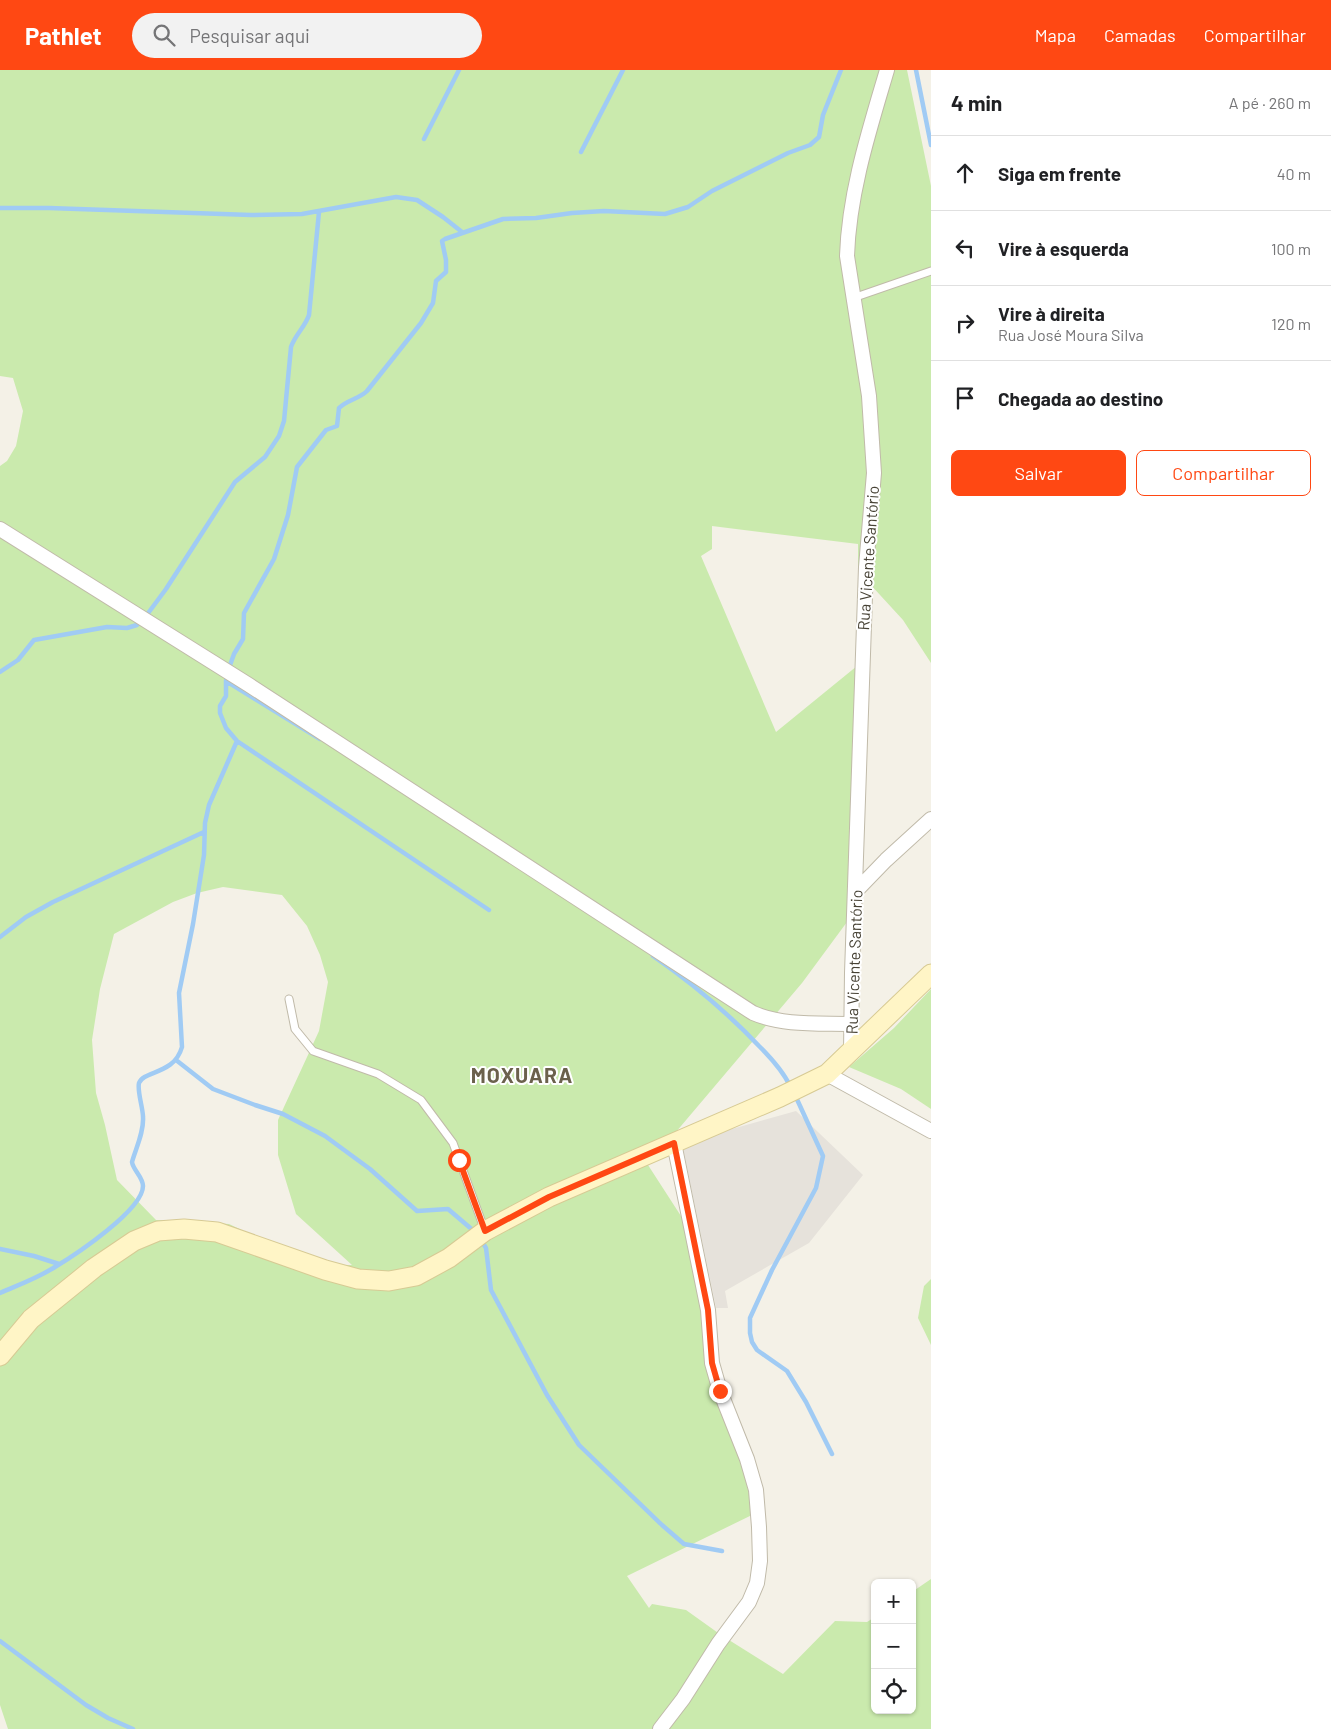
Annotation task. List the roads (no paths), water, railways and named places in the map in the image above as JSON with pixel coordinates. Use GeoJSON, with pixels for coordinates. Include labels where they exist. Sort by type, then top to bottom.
{"type":"FeatureCollection","features":[{"type":"Feature","properties":{"kind":"street","name":"Rua Vicente Santório"},"geometry":{"type":"LineString","coordinates":[[851,1052],[866,567],[874,473],[869,396],[847,256],[853,199],[872,120],[887,70]]}},
{"type":"Feature","properties":{"kind":"street"},"geometry":{"type":"LineString","coordinates":[[0,529],[249,685],[753,1013],[766,1019],[781,1022],[851,1024]]}},
{"type":"Feature","properties":{"kind":"street"},"geometry":{"type":"LineString","coordinates":[[856,891],[886,860],[931,819]]}},
{"type":"Feature","properties":{"kind":"street"},"geometry":{"type":"LineString","coordinates":[[0,1356],[32,1319],[94,1268],[134,1241],[158,1230],[184,1229],[217,1232],[325,1270],[358,1278],[389,1281],[416,1276],[449,1258],[485,1231],[549,1197],[780,1097],[827,1074],[931,974]]}},
{"type":"Feature","properties":{"kind":"street"},"geometry":{"type":"LineString","coordinates":[[827,1074],[931,1131]]}},
{"type":"Feature","properties":{"kind":"street"},"geometry":{"type":"LineString","coordinates":[[660,1729],[683,1699],[718,1644],[749,1602],[757,1583],[760,1561],[756,1490],[747,1459],[720,1391],[712,1363],[708,1310],[674,1143]]}},
{"type":"Feature","properties":{"kind":"lane"},"geometry":{"type":"LineString","coordinates":[[853,298],[931,272]]}},
{"type":"Feature","properties":{"kind":"lane"},"geometry":{"type":"LineString","coordinates":[[289,999],[295,1029],[313,1052],[378,1074],[421,1100],[453,1143],[485,1231]]}},
{"type":"Feature","properties":{"kind":"waterway"},"geometry":{"type":"LineString","coordinates":[[424,139],[459,70]]}},
{"type":"Feature","properties":{"kind":"waterway"},"geometry":{"type":"LineString","coordinates":[[581,152],[623,70]]}},
{"type":"Feature","properties":{"kind":"waterway"},"geometry":{"type":"LineString","coordinates":[[489,910],[237,741],[226,728],[220,713],[220,706],[226,696],[226,681],[229,668],[234,654],[243,639],[244,613],[274,559],[288,515],[297,467],[326,430],[337,426],[339,408],[367,391],[421,323],[433,303],[436,281],[446,272],[446,260],[442,241],[503,219],[536,218],[604,211],[665,214],[688,207],[712,191],[788,153],[810,145],[819,137],[823,115],[841,70]]}},
{"type":"Feature","properties":{"kind":"waterway"},"geometry":{"type":"LineString","coordinates":[[916,70],[931,145]]}},
{"type":"Feature","properties":{"kind":"waterway"},"geometry":{"type":"LineString","coordinates":[[0,208],[251,215],[302,214],[396,197],[417,200],[462,232]]}},
{"type":"Feature","properties":{"kind":"waterway"},"geometry":{"type":"LineString","coordinates":[[0,672],[18,660],[34,640],[107,627],[127,628],[137,625],[166,589],[235,482],[265,457],[279,436],[284,421],[291,347],[309,315],[319,212]]}},
{"type":"Feature","properties":{"kind":"waterway"},"geometry":{"type":"LineString","coordinates":[[226,681],[320,739]]}},
{"type":"Feature","properties":{"kind":"waterway"},"geometry":{"type":"LineString","coordinates":[[0,1293],[42,1275],[77,1253],[120,1219],[140,1196],[143,1183],[132,1162],[143,1123],[139,1083],[147,1076],[173,1063],[182,1047],[179,993],[204,855],[205,823],[209,805],[237,741]]}},
{"type":"Feature","properties":{"kind":"waterway"},"geometry":{"type":"LineString","coordinates":[[0,937],[26,917],[53,902],[204,832]]}},
{"type":"Feature","properties":{"kind":"waterway"},"geometry":{"type":"LineString","coordinates":[[653,956],[695,987],[747,1033],[772,1060],[790,1086]]}},
{"type":"Feature","properties":{"kind":"waterway"},"geometry":{"type":"LineString","coordinates":[[176,1060],[213,1089],[283,1114],[325,1136],[370,1169],[417,1211],[448,1209],[475,1232]]}},
{"type":"Feature","properties":{"kind":"waterway"},"geometry":{"type":"LineString","coordinates":[[795,1095],[823,1156],[816,1188],[772,1270],[750,1318],[750,1333],[752,1342],[757,1350],[787,1371],[806,1402],[832,1454]]}},
{"type":"Feature","properties":{"kind":"waterway"},"geometry":{"type":"LineString","coordinates":[[481,1240],[486,1248],[491,1290],[547,1395],[579,1445],[684,1544],[722,1551]]}},
{"type":"Feature","properties":{"kind":"waterway"},"geometry":{"type":"LineString","coordinates":[[0,1249],[34,1256],[59,1264]]}},
{"type":"Feature","properties":{"kind":"waterway"},"geometry":{"type":"LineString","coordinates":[[0,1641],[86,1705],[108,1718],[133,1729]]}},
{"type":"Feature","properties":{"kind":"district","name":"MOXUARA"},"geometry":{"type":"Point","coordinates":[522,1076]}}]}
